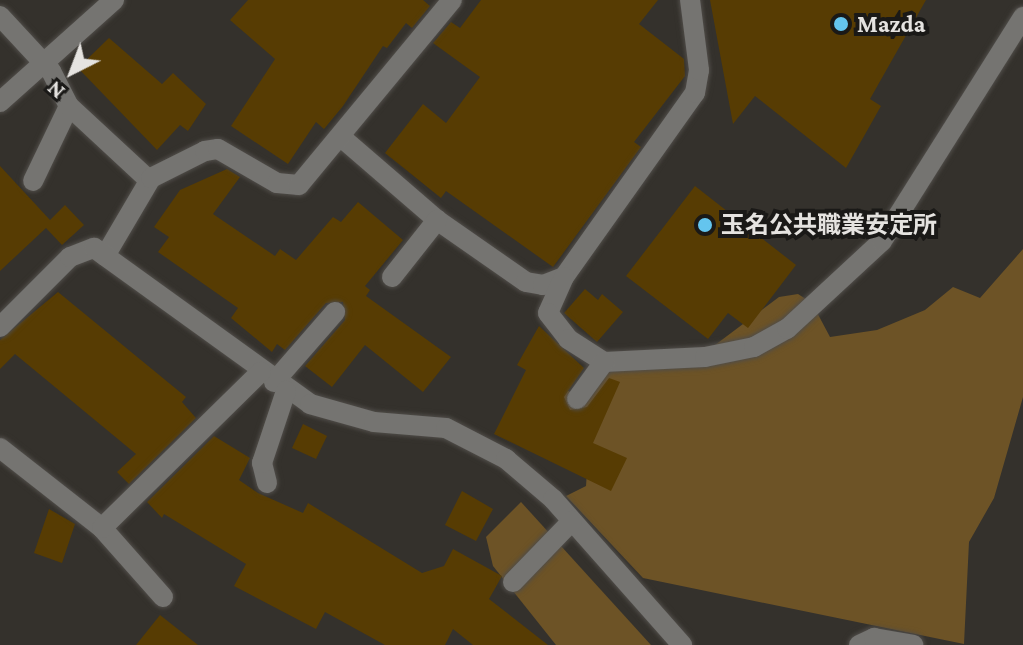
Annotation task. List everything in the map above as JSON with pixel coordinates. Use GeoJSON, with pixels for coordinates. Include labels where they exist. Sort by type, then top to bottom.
{"type":"FeatureCollection","features":[{"type":"Feature","properties":{"kind":"street"},"geometry":{"type":"LineString","coordinates":[[0,102],[114,0]]}},
{"type":"Feature","properties":{"kind":"street"},"geometry":{"type":"LineString","coordinates":[[105,256],[149,180],[218,149],[290,188],[299,185],[452,0]]}},
{"type":"Feature","properties":{"kind":"street"},"geometry":{"type":"LineString","coordinates":[[690,0],[699,70],[695,93],[564,277],[548,313],[568,339],[604,362],[705,357],[754,347],[787,329],[882,241],[1023,17]]}},
{"type":"Feature","properties":{"kind":"street"},"geometry":{"type":"LineString","coordinates":[[0,16],[43,61],[69,106],[149,180]]}},
{"type":"Feature","properties":{"kind":"street"},"geometry":{"type":"LineString","coordinates":[[33,181],[69,106]]}},
{"type":"Feature","properties":{"kind":"street"},"geometry":{"type":"LineString","coordinates":[[341,137],[437,220],[526,282],[543,285],[564,277]]}},
{"type":"Feature","properties":{"kind":"street"},"geometry":{"type":"LineString","coordinates":[[392,277],[437,220]]}},
{"type":"Feature","properties":{"kind":"street"},"geometry":{"type":"LineString","coordinates":[[0,327],[70,257],[94,248],[130,269],[274,382],[310,404],[374,422],[446,428],[506,459],[572,521],[682,645]]}},
{"type":"Feature","properties":{"kind":"street"},"geometry":{"type":"LineString","coordinates":[[102,528],[274,382],[335,312]]}},
{"type":"Feature","properties":{"kind":"street"},"geometry":{"type":"LineString","coordinates":[[577,399],[604,362]]}},
{"type":"Feature","properties":{"kind":"street"},"geometry":{"type":"LineString","coordinates":[[267,483],[262,463],[274,382]]}},
{"type":"Feature","properties":{"kind":"street"},"geometry":{"type":"LineString","coordinates":[[0,448],[102,528],[163,597]]}},
{"type":"Feature","properties":{"kind":"street"},"geometry":{"type":"LineString","coordinates":[[513,582],[572,521]]}},
{"type":"Feature","properties":{"kind":"street"},"geometry":{"type":"LineString","coordinates":[[859,645],[874,638],[913,645]]}},
{"type":"Feature","properties":{"kind":"shaded area"},"geometry":{"type":"Polygon","coordinates":[[[1023,249],[1023,397],[994,498],[969,542],[964,644],[643,578],[566,496],[586,486],[587,471],[552,387],[572,392],[608,366],[715,345],[779,297],[798,294],[812,303],[830,337],[877,330],[925,310],[953,287],[980,298],[1023,249]]]}},
{"type":"Feature","properties":{"kind":"shaded area"},"geometry":{"type":"Polygon","coordinates":[[[521,502],[651,645],[556,645],[493,566],[486,537],[521,502]]]}},
{"type":"Feature","properties":{"kind":"building"},"geometry":{"type":"Polygon","coordinates":[[[248,0],[423,0],[430,6],[412,28],[406,23],[387,48],[383,46],[343,106],[324,129],[316,122],[288,164],[231,126],[275,59],[230,20],[248,0]]]}},
{"type":"Feature","properties":{"kind":"building"},"geometry":{"type":"Polygon","coordinates":[[[481,0],[658,0],[639,24],[684,59],[685,76],[634,142],[641,147],[553,267],[446,191],[441,198],[385,153],[423,104],[446,123],[480,77],[433,43],[451,22],[460,28],[481,0]]]}},
{"type":"Feature","properties":{"kind":"building"},"geometry":{"type":"Polygon","coordinates":[[[710,0],[926,0],[870,99],[881,106],[846,168],[755,96],[733,124],[710,0]]]}},
{"type":"Feature","properties":{"kind":"building"},"geometry":{"type":"Polygon","coordinates":[[[109,38],[162,84],[173,73],[206,104],[188,131],[180,125],[157,150],[78,68],[109,38]]]}},
{"type":"Feature","properties":{"kind":"building"},"geometry":{"type":"Polygon","coordinates":[[[0,166],[50,220],[65,205],[84,225],[62,245],[46,228],[0,271],[0,166]]]}},
{"type":"Feature","properties":{"kind":"building"},"geometry":{"type":"Polygon","coordinates":[[[227,169],[240,177],[213,214],[275,256],[280,249],[296,260],[333,217],[341,222],[358,202],[403,240],[365,286],[370,290],[366,296],[451,357],[423,392],[365,345],[332,387],[305,366],[345,320],[343,302],[326,303],[285,350],[277,344],[272,352],[231,318],[238,308],[158,252],[169,237],[154,227],[180,190],[227,169]]]}},
{"type":"Feature","properties":{"kind":"building","name":"玉名公共職業安定所"},"geometry":{"type":"Polygon","coordinates":[[[695,186],[796,265],[748,328],[728,313],[708,339],[626,276],[695,186]]]}},
{"type":"Feature","properties":{"kind":"building"},"geometry":{"type":"Polygon","coordinates":[[[585,289],[598,300],[602,294],[623,312],[597,342],[564,313],[585,289]]]}},
{"type":"Feature","properties":{"kind":"building"},"geometry":{"type":"Polygon","coordinates":[[[58,292],[186,397],[182,402],[196,418],[129,484],[117,472],[136,454],[15,354],[0,369],[0,340],[58,292]]]}},
{"type":"Feature","properties":{"kind":"building"},"geometry":{"type":"Polygon","coordinates":[[[539,326],[584,368],[564,397],[570,410],[587,407],[609,378],[620,382],[593,443],[627,458],[611,491],[494,434],[526,370],[517,365],[539,326]]]}},
{"type":"Feature","properties":{"kind":"building"},"geometry":{"type":"Polygon","coordinates":[[[303,424],[327,436],[316,459],[292,448],[303,424]]]}},
{"type":"Feature","properties":{"kind":"building"},"geometry":{"type":"Polygon","coordinates":[[[214,436],[250,458],[239,480],[258,493],[303,513],[308,503],[422,573],[444,566],[453,549],[502,576],[489,599],[548,645],[473,645],[453,629],[445,645],[385,645],[325,612],[316,629],[234,586],[246,564],[164,514],[162,518],[147,502],[214,436]]]}},
{"type":"Feature","properties":{"kind":"building"},"geometry":{"type":"Polygon","coordinates":[[[462,491],[493,509],[476,541],[445,525],[462,491]]]}},
{"type":"Feature","properties":{"kind":"building"},"geometry":{"type":"Polygon","coordinates":[[[49,509],[75,524],[62,563],[34,553],[49,509]]]}},
{"type":"Feature","properties":{"kind":"building"},"geometry":{"type":"Polygon","coordinates":[[[160,615],[198,645],[136,645],[160,615]]]}},
{"type":"Feature","properties":{"kind":"place","name":"Mazda"},"geometry":{"type":"Point","coordinates":[841,24]}},
{"type":"Feature","properties":{"kind":"place","name":"玉名公共職業安定所"},"geometry":{"type":"Point","coordinates":[705,225]}}]}
